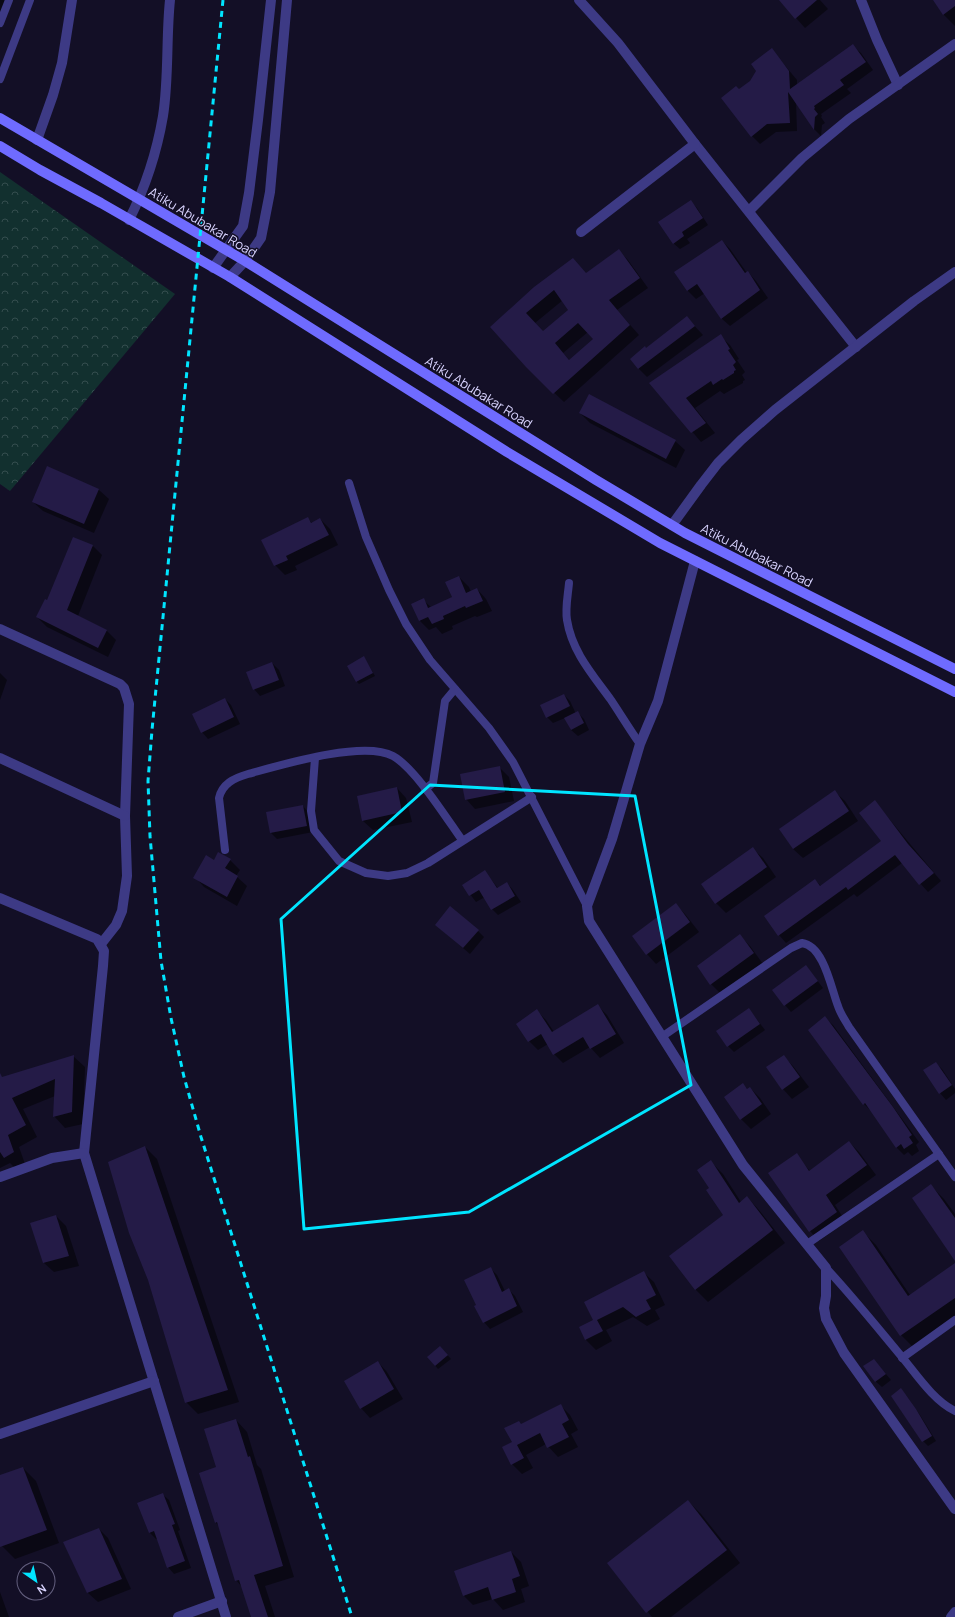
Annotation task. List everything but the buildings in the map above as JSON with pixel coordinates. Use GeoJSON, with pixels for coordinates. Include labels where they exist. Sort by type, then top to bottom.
{"type":"FeatureCollection","features":[{"type":"Feature","properties":{"kind":"street"},"geometry":{"type":"LineString","coordinates":[[37,140],[62,64],[72,0]]}},
{"type":"Feature","properties":{"kind":"street"},"geometry":{"type":"LineString","coordinates":[[130,220],[140,199],[163,116],[170,0]]}},
{"type":"Feature","properties":{"kind":"street"},"geometry":{"type":"LineString","coordinates":[[214,268],[243,226],[249,193],[271,0]]}},
{"type":"Feature","properties":{"kind":"street"},"geometry":{"type":"LineString","coordinates":[[230,278],[245,261],[261,238],[270,192],[287,0]]}},
{"type":"Feature","properties":{"kind":"street"},"geometry":{"type":"LineString","coordinates":[[579,0],[618,43],[695,144],[856,347]]}},
{"type":"Feature","properties":{"kind":"street"},"geometry":{"type":"LineString","coordinates":[[861,0],[877,40],[898,85]]}},
{"type":"Feature","properties":{"kind":"street"},"geometry":{"type":"LineString","coordinates":[[749,211],[802,158],[849,119],[955,44]]}},
{"type":"Feature","properties":{"kind":"street","name":"Atiku Abubakar Road"},"geometry":{"type":"LineString","coordinates":[[0,118],[245,261],[556,456],[672,525],[955,669]]}},
{"type":"Feature","properties":{"kind":"street"},"geometry":{"type":"LineString","coordinates":[[581,232],[695,144]]}},
{"type":"Feature","properties":{"kind":"street"},"geometry":{"type":"LineString","coordinates":[[0,146],[214,268],[507,452],[630,526],[695,561],[955,692]]}},
{"type":"Feature","properties":{"kind":"street"},"geometry":{"type":"LineString","coordinates":[[672,525],[700,484],[741,440],[775,410],[914,301],[955,272]]}},
{"type":"Feature","properties":{"kind":"street"},"geometry":{"type":"LineString","coordinates":[[695,561],[658,701],[640,744],[612,839],[587,906],[589,921],[744,1165],[826,1268],[826,1296],[824,1308],[826,1319],[844,1353],[955,1509]]}},
{"type":"Feature","properties":{"kind":"street"},"geometry":{"type":"LineString","coordinates":[[0,629],[123,686],[129,704],[126,816],[127,876],[122,911],[116,925],[101,944]]}},
{"type":"Feature","properties":{"kind":"street"},"geometry":{"type":"LineString","coordinates":[[0,758],[126,816]]}},
{"type":"Feature","properties":{"kind":"street"},"geometry":{"type":"LineString","coordinates":[[0,898],[97,939],[104,951],[84,1153],[226,1617]]}},
{"type":"Feature","properties":{"kind":"street"},"geometry":{"type":"LineString","coordinates":[[0,1177],[52,1158],[84,1153]]}},
{"type":"Feature","properties":{"kind":"street"},"geometry":{"type":"LineString","coordinates":[[0,1434],[154,1381]]}},
{"type":"Feature","properties":{"kind":"street"},"geometry":{"type":"LineString","coordinates":[[178,1617],[222,1601]]}},
{"type":"Feature","properties":{"kind":"street"},"geometry":{"type":"LineString","coordinates":[[951,1617],[955,1612]]}},
{"type":"Feature","properties":{"kind":"lane"},"geometry":{"type":"LineString","coordinates":[[0,23],[9,0]]}},
{"type":"Feature","properties":{"kind":"lane"},"geometry":{"type":"LineString","coordinates":[[0,79],[30,0]]}},
{"type":"Feature","properties":{"kind":"lane"},"geometry":{"type":"LineString","coordinates":[[349,483],[366,537],[389,590],[406,624],[430,660],[489,728],[513,762],[587,906]]}},
{"type":"Feature","properties":{"kind":"lane"},"geometry":{"type":"LineString","coordinates":[[569,583],[566,609],[571,638],[581,660],[612,702],[640,744]]}},
{"type":"Feature","properties":{"kind":"lane"},"geometry":{"type":"LineString","coordinates":[[425,790],[433,783],[445,701],[455,689]]}},
{"type":"Feature","properties":{"kind":"lane"},"geometry":{"type":"LineString","coordinates":[[225,850],[220,798],[221,790],[226,785],[239,777],[248,774],[315,758],[348,752],[365,751],[383,752],[394,756],[406,767],[462,840]]}},
{"type":"Feature","properties":{"kind":"lane"},"geometry":{"type":"LineString","coordinates":[[315,758],[311,811],[314,830],[339,861],[366,873],[388,876],[406,873],[428,863],[462,840],[532,797]]}},
{"type":"Feature","properties":{"kind":"lane"},"geometry":{"type":"LineString","coordinates":[[663,1036],[791,948],[802,943],[810,945],[818,955],[828,973],[838,1007],[849,1027],[955,1177]]}},
{"type":"Feature","properties":{"kind":"lane"},"geometry":{"type":"LineString","coordinates":[[807,1244],[939,1154]]}},
{"type":"Feature","properties":{"kind":"lane"},"geometry":{"type":"LineString","coordinates":[[826,1268],[848,1292],[921,1381],[939,1400],[955,1411]]}},
{"type":"Feature","properties":{"kind":"lane"},"geometry":{"type":"LineString","coordinates":[[902,1358],[955,1320]]}},
{"type":"Feature","properties":{"kind":"highlighted area"},"geometry":{"type":"Polygon","coordinates":[[[430,785],[635,796],[691,1085],[469,1212],[304,1229],[281,919],[430,785]]]}},
{"type":"Feature","properties":{"kind":"green space"},"geometry":{"type":"Polygon","coordinates":[[[0,172],[175,294],[10,491],[0,484],[0,172]]]}},
{"type":"Feature","properties":{"kind":"railway"},"geometry":{"type":"LineString","coordinates":[[223,0],[152,730],[148,781],[150,836],[161,961],[171,1018],[184,1077],[201,1137],[352,1617]]}}]}
